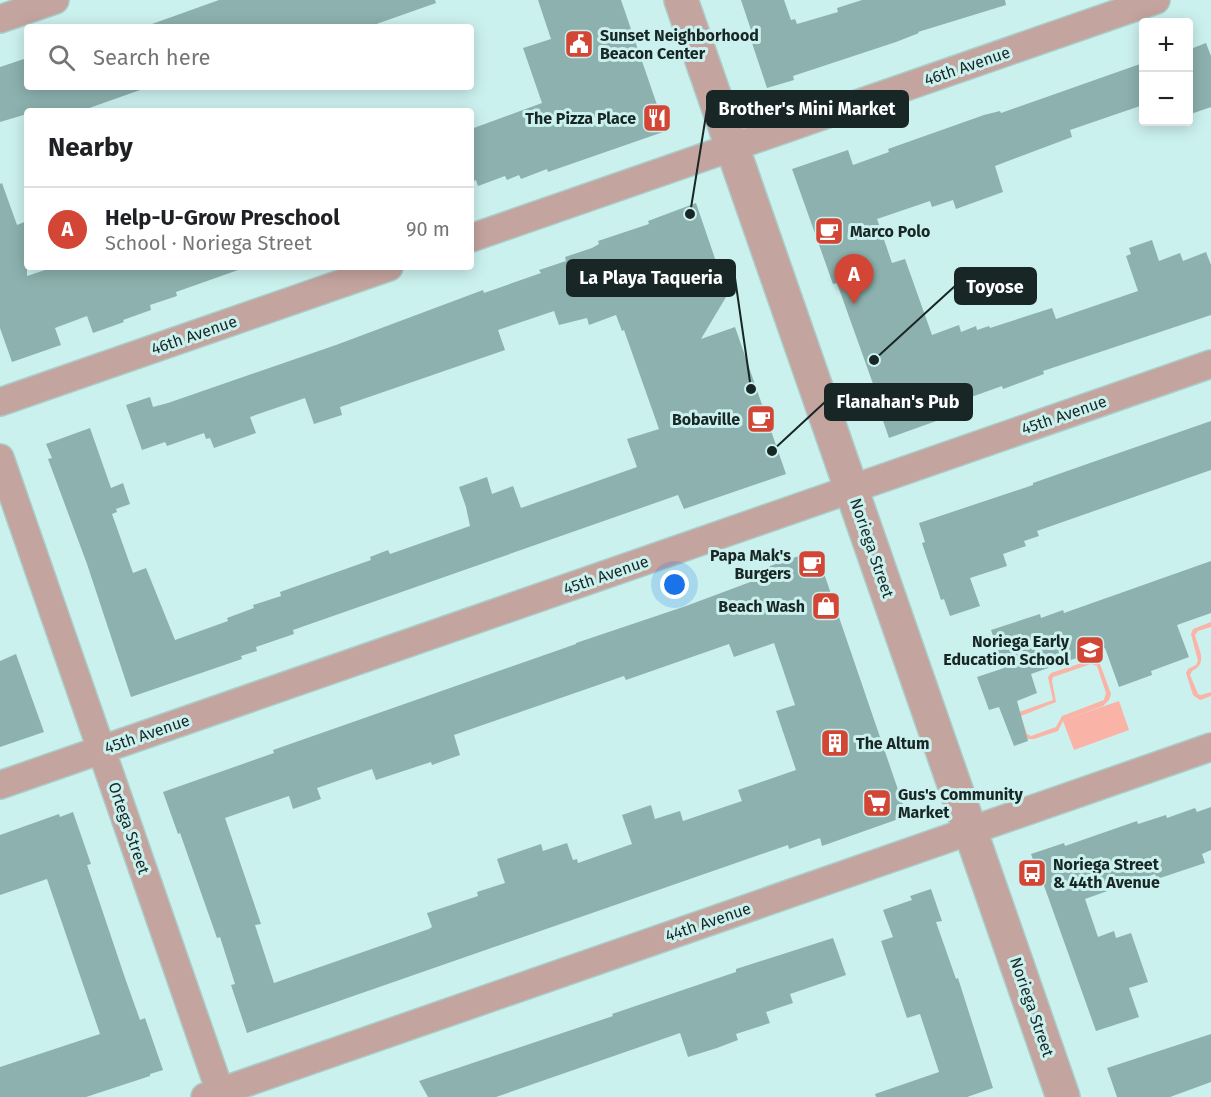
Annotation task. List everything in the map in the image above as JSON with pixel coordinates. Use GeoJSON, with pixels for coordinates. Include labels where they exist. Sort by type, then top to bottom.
{"type":"FeatureCollection","features":[{"type":"Feature","properties":{"kind":"street"},"geometry":{"type":"LineString","coordinates":[[0,19],[55,0]]}},
{"type":"Feature","properties":{"kind":"street","name":"Noriega Street"},"geometry":{"type":"LineString","coordinates":[[681,0],[1063,1097]]}},
{"type":"Feature","properties":{"kind":"street","name":"46th Avenue"},"geometry":{"type":"LineString","coordinates":[[474,237],[1156,0]]}},
{"type":"Feature","properties":{"kind":"street","name":"46th Avenue"},"geometry":{"type":"LineString","coordinates":[[0,402],[380,270]]}},
{"type":"Feature","properties":{"kind":"street","name":"45th Avenue"},"geometry":{"type":"LineString","coordinates":[[0,785],[1211,364]]}},
{"type":"Feature","properties":{"kind":"street","name":"Ortega Street"},"geometry":{"type":"LineString","coordinates":[[0,458],[102,750],[216,1095]]}},
{"type":"Feature","properties":{"kind":"street","name":"44th Avenue"},"geometry":{"type":"LineString","coordinates":[[216,1095],[1211,747]]}},
{"type":"Feature","properties":{"kind":"shaded area"},"geometry":{"type":"Polygon","coordinates":[[[1211,622],[1211,627],[1198,631],[1195,635],[1201,660],[1190,675],[1198,694],[1211,692],[1211,696],[1200,700],[1193,695],[1186,673],[1198,661],[1191,634],[1193,629],[1211,622]]]}},
{"type":"Feature","properties":{"kind":"shaded area"},"geometry":{"type":"Polygon","coordinates":[[[1094,659],[1100,664],[1111,694],[1109,700],[1103,706],[1064,720],[1119,701],[1129,730],[1074,750],[1063,721],[1058,731],[1027,739],[1019,712],[1053,700],[1048,677],[1051,673],[1094,659]],[[1091,664],[1053,677],[1056,702],[1021,716],[1027,734],[1031,736],[1056,727],[1062,716],[1104,700],[1106,693],[1097,666],[1091,664]]]}},
{"type":"Feature","properties":{"kind":"building"},"geometry":{"type":"Polygon","coordinates":[[[219,0],[435,0],[436,3],[376,24],[152,24],[219,0]]]}},
{"type":"Feature","properties":{"kind":"building"},"geometry":{"type":"Polygon","coordinates":[[[538,0],[621,0],[666,131],[548,172],[547,169],[521,179],[519,175],[507,180],[505,176],[478,186],[476,180],[474,181],[474,128],[542,103],[523,48],[551,39],[538,0]]]}},
{"type":"Feature","properties":{"kind":"building"},"geometry":{"type":"Polygon","coordinates":[[[741,0],[784,0],[791,20],[795,19],[797,24],[838,12],[837,8],[862,0],[1005,0],[1006,5],[918,32],[896,42],[793,76],[794,80],[767,88],[741,0]]]}},
{"type":"Feature","properties":{"kind":"building"},"geometry":{"type":"Polygon","coordinates":[[[1206,43],[1211,56],[1211,107],[1193,113],[1193,72],[1193,48],[1206,43]]]}},
{"type":"Feature","properties":{"kind":"building"},"geometry":{"type":"Polygon","coordinates":[[[24,59],[24,90],[140,90],[89,108],[24,108],[24,115],[0,122],[0,67],[24,59]]]}},
{"type":"Feature","properties":{"kind":"building"},"geometry":{"type":"Polygon","coordinates":[[[1139,64],[1139,106],[1070,130],[1072,137],[995,166],[1003,192],[956,209],[953,200],[932,207],[930,201],[877,219],[892,263],[905,259],[932,335],[959,325],[961,332],[976,326],[977,330],[989,326],[990,328],[1052,308],[1056,319],[1138,291],[1126,256],[1131,254],[1129,248],[1152,240],[1159,261],[1180,253],[1183,261],[1206,252],[1211,265],[1211,315],[1043,371],[1044,374],[1003,389],[1002,386],[960,401],[964,411],[889,438],[879,409],[882,409],[837,283],[833,284],[792,169],[848,150],[853,165],[889,152],[888,149],[984,115],[1000,111],[1001,113],[1139,64]]]}},
{"type":"Feature","properties":{"kind":"building"},"geometry":{"type":"Polygon","coordinates":[[[2,183],[17,225],[24,222],[24,270],[27,270],[27,276],[45,270],[238,270],[176,292],[177,296],[150,305],[151,310],[93,333],[87,316],[55,328],[61,345],[12,362],[0,328],[0,184],[2,183]]]}},
{"type":"Feature","properties":{"kind":"building"},"geometry":{"type":"Polygon","coordinates":[[[696,203],[724,285],[732,287],[701,339],[735,327],[786,474],[684,509],[678,495],[293,630],[294,634],[256,647],[257,651],[241,656],[242,659],[131,697],[87,564],[48,459],[52,458],[46,444],[90,428],[111,488],[123,483],[130,504],[116,509],[117,512],[112,514],[133,573],[146,568],[175,640],[228,621],[227,618],[254,608],[253,605],[281,596],[280,592],[371,560],[370,557],[388,550],[390,554],[470,526],[459,487],[487,477],[492,494],[513,486],[521,508],[637,467],[627,439],[659,429],[624,330],[622,331],[616,315],[589,325],[587,318],[559,325],[554,311],[498,330],[505,350],[340,407],[342,415],[314,424],[305,398],[250,417],[256,433],[214,448],[210,438],[206,439],[204,433],[167,446],[165,442],[142,450],[126,405],[150,397],[153,407],[168,403],[336,345],[483,290],[484,293],[541,273],[539,270],[566,261],[565,257],[592,248],[599,244],[598,241],[649,224],[648,221],[696,203]]]}},
{"type":"Feature","properties":{"kind":"building"},"geometry":{"type":"Polygon","coordinates":[[[1211,421],[1211,470],[1037,531],[1039,536],[1024,541],[1026,546],[1003,554],[1007,566],[970,578],[980,606],[950,616],[944,599],[941,600],[922,543],[925,542],[919,523],[1211,421]]]}},
{"type":"Feature","properties":{"kind":"building"},"geometry":{"type":"Polygon","coordinates":[[[816,550],[907,816],[822,846],[820,838],[789,849],[788,845],[247,1033],[231,985],[235,984],[220,937],[217,938],[163,792],[274,753],[273,750],[686,606],[753,581],[750,573],[816,550]],[[774,643],[734,657],[729,644],[626,680],[624,676],[454,735],[460,755],[432,765],[431,762],[376,780],[372,769],[317,788],[321,799],[293,809],[289,796],[225,818],[261,924],[255,925],[274,983],[429,929],[432,927],[427,913],[478,896],[477,892],[505,883],[497,859],[541,844],[543,851],[567,843],[573,860],[577,859],[578,863],[632,844],[622,815],[651,805],[655,819],[680,811],[683,821],[742,801],[738,790],[796,770],[776,711],[795,705],[774,643]]]}},
{"type":"Feature","properties":{"kind":"building"},"geometry":{"type":"Polygon","coordinates":[[[1211,561],[1211,613],[1177,625],[1189,657],[1151,671],[1152,675],[1119,687],[1105,648],[1031,674],[1037,693],[1017,701],[1028,741],[1014,746],[999,707],[989,710],[977,677],[1004,668],[991,630],[1040,614],[1041,618],[1063,610],[1064,613],[1211,561]]]}},
{"type":"Feature","properties":{"kind":"building"},"geometry":{"type":"Polygon","coordinates":[[[16,654],[44,732],[0,747],[0,661],[16,654]]]}},
{"type":"Feature","properties":{"kind":"building"},"geometry":{"type":"Polygon","coordinates":[[[1211,807],[1211,850],[1202,854],[1205,863],[1157,879],[1155,874],[1085,899],[1098,937],[1114,931],[1116,938],[1131,933],[1148,982],[1129,988],[1139,1017],[1096,1031],[1031,854],[1064,843],[1065,846],[1137,821],[1138,824],[1166,815],[1167,818],[1195,808],[1197,812],[1211,807]]]}},
{"type":"Feature","properties":{"kind":"building"},"geometry":{"type":"Polygon","coordinates":[[[73,812],[91,864],[87,865],[125,978],[140,1020],[145,1018],[163,1070],[86,1097],[0,1097],[0,1067],[100,1034],[47,879],[0,895],[0,835],[59,814],[60,817],[73,812]]]}},
{"type":"Feature","properties":{"kind":"building"},"geometry":{"type":"Polygon","coordinates":[[[931,889],[942,921],[936,922],[956,979],[958,978],[993,1088],[967,1097],[876,1097],[875,1094],[939,1072],[920,1014],[907,1018],[881,941],[893,937],[883,910],[912,900],[910,896],[931,889]]]}},
{"type":"Feature","properties":{"kind":"building"},"geometry":{"type":"Polygon","coordinates":[[[833,938],[846,975],[790,994],[793,1003],[766,1012],[770,1023],[736,1034],[738,1040],[717,1048],[688,1057],[680,1033],[496,1097],[428,1097],[419,1081],[613,1016],[612,1014],[736,972],[736,969],[833,938]]]}},
{"type":"Feature","properties":{"kind":"building"},"geometry":{"type":"Polygon","coordinates":[[[1211,1034],[1211,1082],[1170,1097],[1117,1097],[1107,1068],[1211,1034]]]}},
{"type":"Feature","properties":{"kind":"place","name":"Sunset Neighborhood Beacon Center"},"geometry":{"type":"Point","coordinates":[579,44]}},
{"type":"Feature","properties":{"kind":"place","name":"The Pizza Place"},"geometry":{"type":"Point","coordinates":[657,118]}},
{"type":"Feature","properties":{"kind":"place","name":"Brother's Mini Market"},"geometry":{"type":"Point","coordinates":[690,214]}},
{"type":"Feature","properties":{"kind":"place","name":"Marco Polo"},"geometry":{"type":"Point","coordinates":[829,231]}},
{"type":"Feature","properties":{"kind":"place","name":"Help-U-Grow Preschool"},"geometry":{"type":"Point","coordinates":[854,304]}},
{"type":"Feature","properties":{"kind":"place","name":"Toyose"},"geometry":{"type":"Point","coordinates":[874,360]}},
{"type":"Feature","properties":{"kind":"place","name":"La Playa Taqueria"},"geometry":{"type":"Point","coordinates":[751,389]}},
{"type":"Feature","properties":{"kind":"place","name":"Bobaville"},"geometry":{"type":"Point","coordinates":[761,419]}},
{"type":"Feature","properties":{"kind":"place","name":"Flanahan's Pub"},"geometry":{"type":"Point","coordinates":[772,451]}},
{"type":"Feature","properties":{"kind":"place","name":"Papa Mak's Burgers"},"geometry":{"type":"Point","coordinates":[812,564]}},
{"type":"Feature","properties":{"kind":"place","name":"Beach Wash"},"geometry":{"type":"Point","coordinates":[826,606]}},
{"type":"Feature","properties":{"kind":"place","name":"Noriega Early Education School"},"geometry":{"type":"Point","coordinates":[1090,650]}},
{"type":"Feature","properties":{"kind":"place","name":"The Altum"},"geometry":{"type":"Point","coordinates":[835,743]}},
{"type":"Feature","properties":{"kind":"place","name":"Gus's Community Market"},"geometry":{"type":"Point","coordinates":[877,803]}},
{"type":"Feature","properties":{"kind":"place","name":"Noriega Street & 44th Avenue"},"geometry":{"type":"Point","coordinates":[1032,873]}}]}
